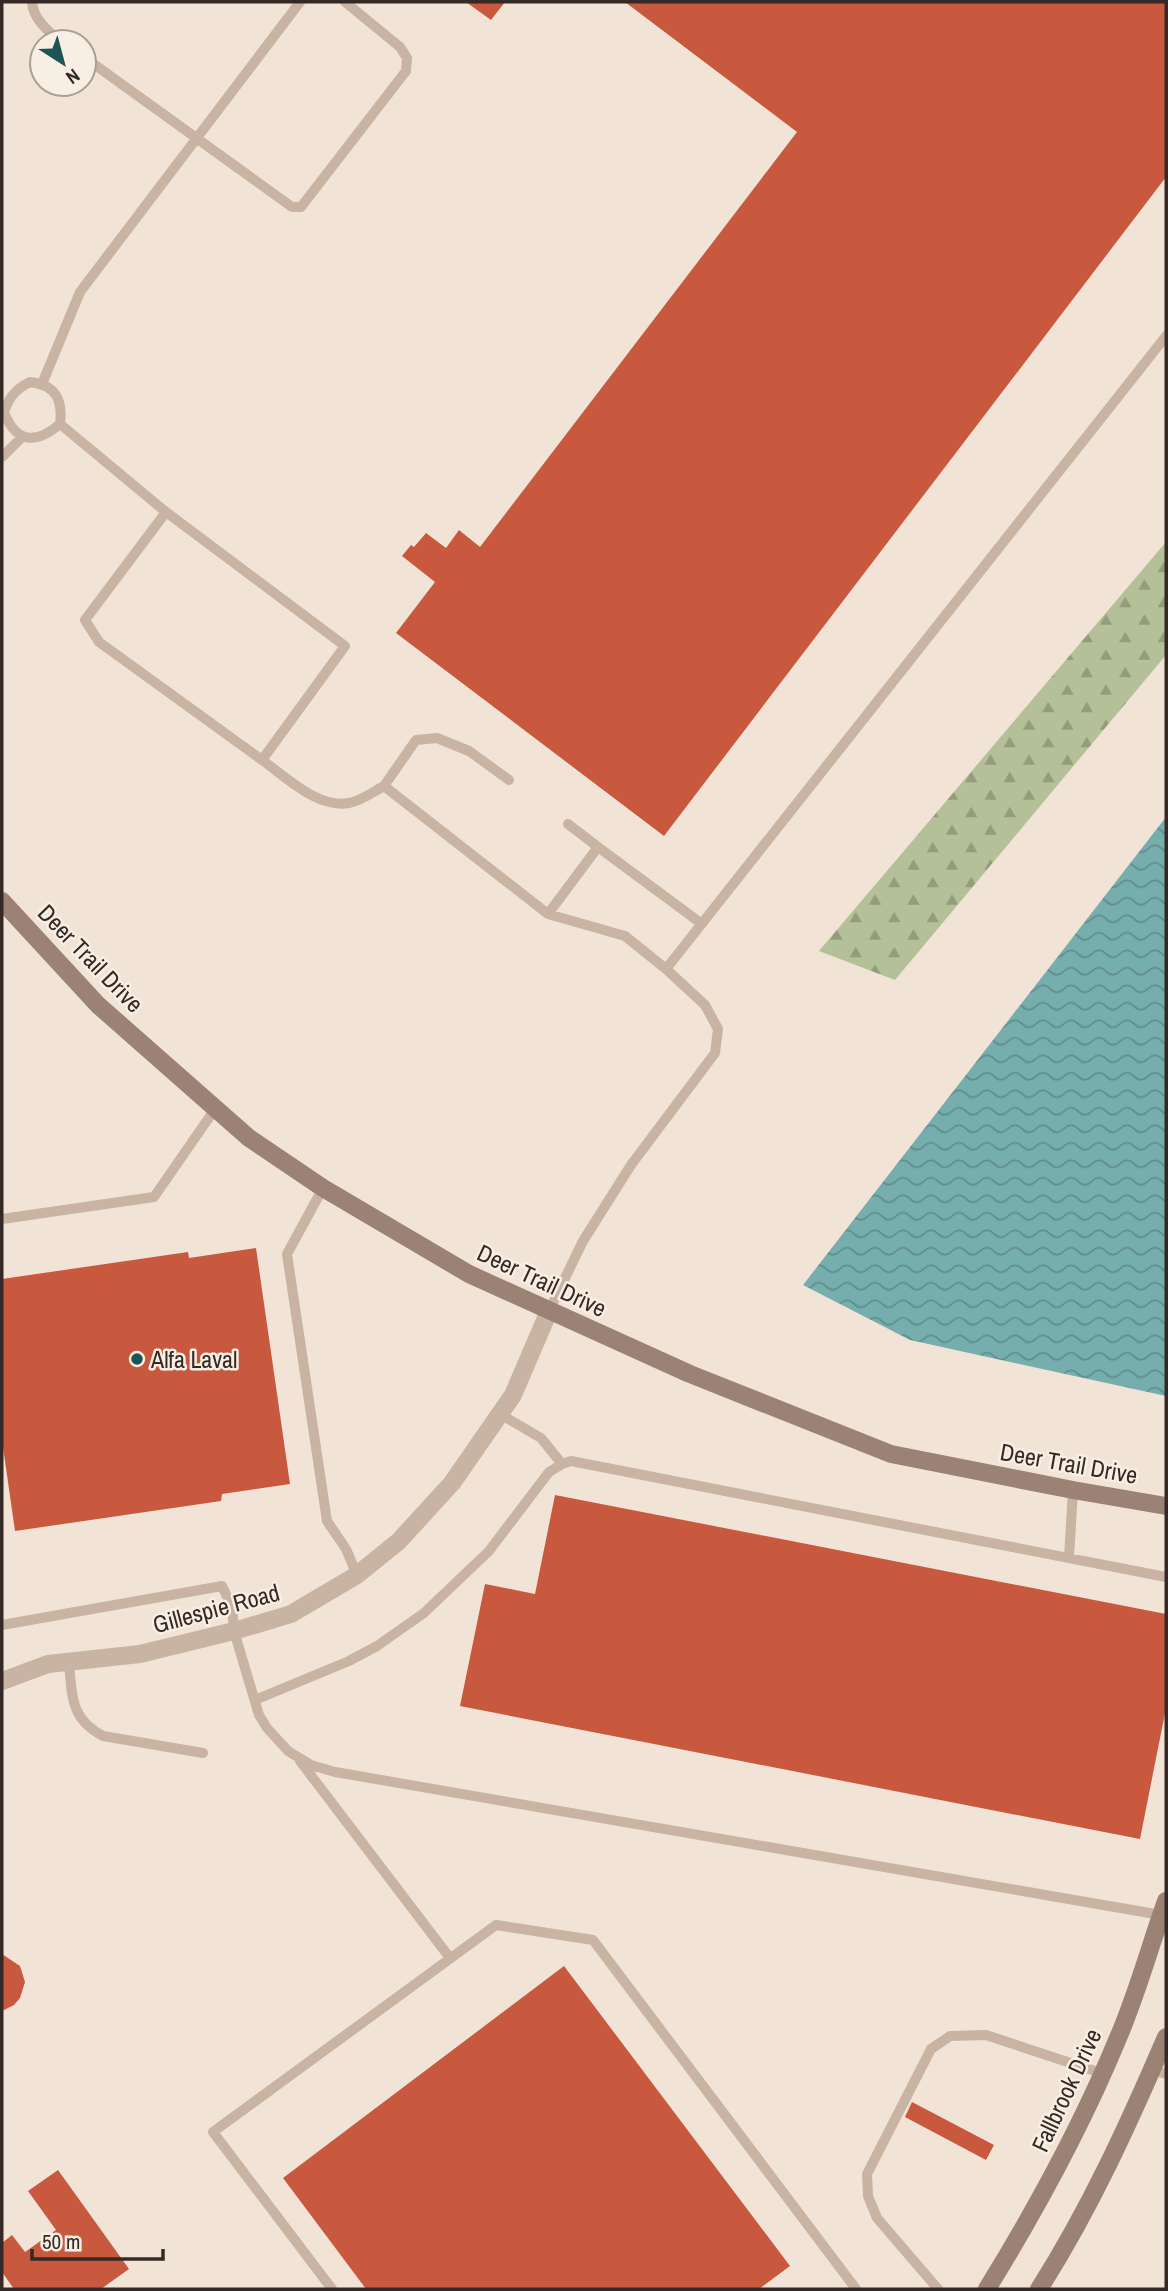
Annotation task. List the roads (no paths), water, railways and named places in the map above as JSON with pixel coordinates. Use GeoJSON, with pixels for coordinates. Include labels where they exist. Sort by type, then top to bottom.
{"type":"FeatureCollection","features":[{"type":"Feature","properties":{"kind":"street","name":"Deer Trail Drive"},"geometry":{"type":"LineString","coordinates":[[2,901],[98,1005],[249,1138],[323,1188],[469,1274],[690,1374],[891,1454],[1166,1506]]}},
{"type":"Feature","properties":{"kind":"street","name":"Gillespie Road"},"geometry":{"type":"LineString","coordinates":[[2,1681],[48,1664],[140,1654],[291,1614],[357,1575],[399,1541],[452,1483],[513,1395],[549,1311]]}},
{"type":"Feature","properties":{"kind":"street","name":"Fallbrook Drive"},"geometry":{"type":"LineString","coordinates":[[987,2289],[1060,2160],[1119,2038],[1165,1911]]}},
{"type":"Feature","properties":{"kind":"street"},"geometry":{"type":"LineString","coordinates":[[1039,2289],[1058,2259],[1159,2072],[1166,2037]]}},
{"type":"Feature","properties":{"kind":"lane"},"geometry":{"type":"LineString","coordinates":[[32,2],[33,13],[47,28]]}},
{"type":"Feature","properties":{"kind":"lane"},"geometry":{"type":"LineString","coordinates":[[42,384],[80,292],[300,2]]}},
{"type":"Feature","properties":{"kind":"lane"},"geometry":{"type":"LineString","coordinates":[[98,67],[292,207],[301,207],[406,71],[407,58],[400,47],[345,2]]}},
{"type":"Feature","properties":{"kind":"lane"},"geometry":{"type":"LineString","coordinates":[[666,970],[1166,336]]}},
{"type":"Feature","properties":{"kind":"lane"},"geometry":{"type":"LineString","coordinates":[[30,382],[42,384],[54,391],[62,407],[60,424],[40,437],[23,437],[10,425],[3,413],[8,399],[19,388],[30,382]]}},
{"type":"Feature","properties":{"kind":"lane"},"geometry":{"type":"LineString","coordinates":[[60,424],[166,512],[345,646],[262,760]]}},
{"type":"Feature","properties":{"kind":"lane"},"geometry":{"type":"LineString","coordinates":[[2,457],[23,437]]}},
{"type":"Feature","properties":{"kind":"lane"},"geometry":{"type":"LineString","coordinates":[[166,512],[85,620],[99,642],[262,760],[313,795],[334,804],[352,803],[384,786],[416,740],[437,738],[469,751],[509,780]]}},
{"type":"Feature","properties":{"kind":"lane"},"geometry":{"type":"LineString","coordinates":[[384,786],[548,914],[625,936],[705,1005],[718,1029],[715,1053],[631,1165],[583,1241],[549,1311]]}},
{"type":"Feature","properties":{"kind":"lane"},"geometry":{"type":"LineString","coordinates":[[568,824],[702,924]]}},
{"type":"Feature","properties":{"kind":"lane"},"geometry":{"type":"LineString","coordinates":[[548,914],[598,847]]}},
{"type":"Feature","properties":{"kind":"lane"},"geometry":{"type":"LineString","coordinates":[[2,1219],[154,1197],[215,1109]]}},
{"type":"Feature","properties":{"kind":"lane"},"geometry":{"type":"LineString","coordinates":[[323,1188],[287,1254],[327,1521],[346,1549],[357,1575]]}},
{"type":"Feature","properties":{"kind":"lane"},"geometry":{"type":"LineString","coordinates":[[500,1414],[541,1438],[562,1464]]}},
{"type":"Feature","properties":{"kind":"lane"},"geometry":{"type":"LineString","coordinates":[[255,1700],[377,1647],[424,1613],[489,1551],[548,1472],[570,1461],[1166,1577]]}},
{"type":"Feature","properties":{"kind":"lane"},"geometry":{"type":"LineString","coordinates":[[1069,1558],[1073,1490]]}},
{"type":"Feature","properties":{"kind":"lane"},"geometry":{"type":"LineString","coordinates":[[2,1625],[222,1586],[232,1607],[234,1631],[259,1715],[288,1751],[311,1765],[335,1772],[1165,1911]]}},
{"type":"Feature","properties":{"kind":"lane"},"geometry":{"type":"LineString","coordinates":[[69,1662],[75,1709],[93,1731],[103,1736],[203,1753]]}},
{"type":"Feature","properties":{"kind":"lane"},"geometry":{"type":"LineString","coordinates":[[298,1757],[450,1958]]}},
{"type":"Feature","properties":{"kind":"lane"},"geometry":{"type":"LineString","coordinates":[[332,2289],[213,2132],[496,1924],[593,1940],[856,2289]]}},
{"type":"Feature","properties":{"kind":"lane"},"geometry":{"type":"LineString","coordinates":[[938,2289],[877,2218],[868,2196],[867,2174],[931,2049],[950,2035],[986,2035],[1101,2073]]}},
{"type":"Feature","properties":{"kind":"water"},"geometry":{"type":"Polygon","coordinates":[[[1166,817],[1166,1396],[910,1340],[803,1285],[1166,817]]]}},
{"type":"Feature","properties":{"kind":"place","name":"Alfa Laval"},"geometry":{"type":"Point","coordinates":[137,1359]}}]}
